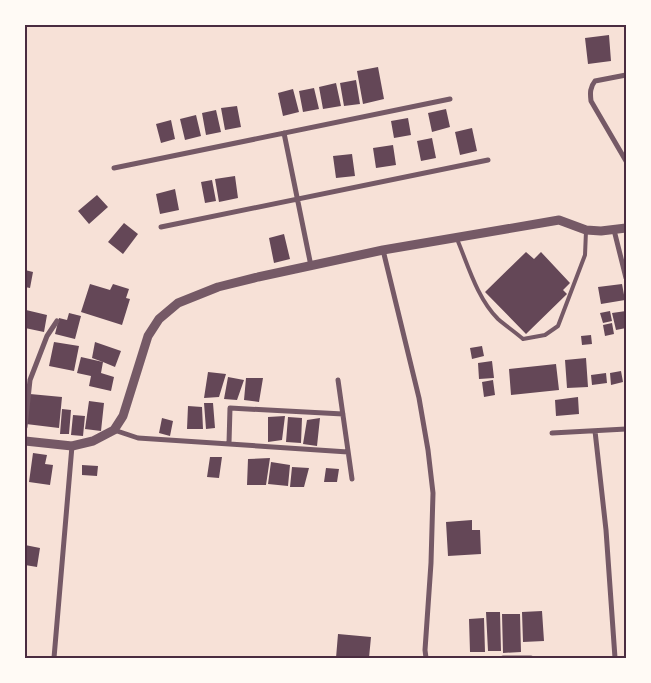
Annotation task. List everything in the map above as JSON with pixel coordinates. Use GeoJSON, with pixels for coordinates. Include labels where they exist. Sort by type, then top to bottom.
{"type":"FeatureCollection","features":[{"type":"Feature","properties":{"kind":"street"},"geometry":{"type":"LineString","coordinates":[[626,75],[595,81],[591,86],[590,94],[591,101],[626,162]]}},
{"type":"Feature","properties":{"kind":"street"},"geometry":{"type":"LineString","coordinates":[[114,168],[450,99]]}},
{"type":"Feature","properties":{"kind":"street"},"geometry":{"type":"LineString","coordinates":[[284,133],[310,266]]}},
{"type":"Feature","properties":{"kind":"street"},"geometry":{"type":"LineString","coordinates":[[161,227],[488,160]]}},
{"type":"Feature","properties":{"kind":"street"},"geometry":{"type":"LineString","coordinates":[[25,441],[72,446],[93,441],[114,430],[123,416],[148,336],[153,327],[168,310],[178,303],[218,287],[383,250],[558,220],[586,230],[626,228]]}},
{"type":"Feature","properties":{"kind":"street"},"geometry":{"type":"LineString","coordinates":[[614,230],[626,278]]}},
{"type":"Feature","properties":{"kind":"street"},"geometry":{"type":"LineString","coordinates":[[383,250],[419,398],[433,493],[431,562],[424,650],[426,658]]}},
{"type":"Feature","properties":{"kind":"street"},"geometry":{"type":"LineString","coordinates":[[25,426],[30,380],[47,336],[57,321]]}},
{"type":"Feature","properties":{"kind":"street"},"geometry":{"type":"LineString","coordinates":[[338,380],[352,479]]}},
{"type":"Feature","properties":{"kind":"street"},"geometry":{"type":"LineString","coordinates":[[229,443],[230,408],[343,414]]}},
{"type":"Feature","properties":{"kind":"street"},"geometry":{"type":"LineString","coordinates":[[552,433],[626,429]]}},
{"type":"Feature","properties":{"kind":"street"},"geometry":{"type":"LineString","coordinates":[[114,430],[138,438],[348,452]]}},
{"type":"Feature","properties":{"kind":"street"},"geometry":{"type":"LineString","coordinates":[[595,431],[606,530],[615,658]]}},
{"type":"Feature","properties":{"kind":"street"},"geometry":{"type":"LineString","coordinates":[[54,658],[72,446]]}},
{"type":"Feature","properties":{"kind":"street"},"geometry":{"type":"LineString","coordinates":[[503,658],[531,658]]}},
{"type":"Feature","properties":{"kind":"lane"},"geometry":{"type":"LineString","coordinates":[[457,237],[472,275],[490,309],[523,339],[545,335],[558,326],[585,255],[586,230]]}},
{"type":"Feature","properties":{"kind":"building"},"geometry":{"type":"Polygon","coordinates":[[[609,35],[611,61],[588,64],[585,38],[609,35]]]}},
{"type":"Feature","properties":{"kind":"building"},"geometry":{"type":"Polygon","coordinates":[[[378,67],[384,99],[363,104],[357,71],[378,67]]]}},
{"type":"Feature","properties":{"kind":"building"},"geometry":{"type":"Polygon","coordinates":[[[356,80],[360,104],[344,106],[340,83],[356,80]]]}},
{"type":"Feature","properties":{"kind":"building"},"geometry":{"type":"Polygon","coordinates":[[[336,83],[341,106],[323,109],[319,87],[336,83]]]}},
{"type":"Feature","properties":{"kind":"building"},"geometry":{"type":"Polygon","coordinates":[[[314,88],[319,109],[303,112],[299,91],[314,88]]]}},
{"type":"Feature","properties":{"kind":"building"},"geometry":{"type":"Polygon","coordinates":[[[293,89],[299,112],[283,116],[278,93],[293,89]]]}},
{"type":"Feature","properties":{"kind":"building"},"geometry":{"type":"Polygon","coordinates":[[[237,106],[241,127],[225,130],[221,108],[237,106]]]}},
{"type":"Feature","properties":{"kind":"building"},"geometry":{"type":"Polygon","coordinates":[[[446,109],[450,127],[432,132],[428,113],[446,109]]]}},
{"type":"Feature","properties":{"kind":"building"},"geometry":{"type":"Polygon","coordinates":[[[216,110],[221,132],[206,135],[202,113],[216,110]]]}},
{"type":"Feature","properties":{"kind":"building"},"geometry":{"type":"Polygon","coordinates":[[[196,115],[201,136],[185,140],[180,119],[196,115]]]}},
{"type":"Feature","properties":{"kind":"building"},"geometry":{"type":"Polygon","coordinates":[[[408,118],[411,135],[394,138],[391,121],[408,118]]]}},
{"type":"Feature","properties":{"kind":"building"},"geometry":{"type":"Polygon","coordinates":[[[171,120],[175,139],[161,143],[156,124],[171,120]]]}},
{"type":"Feature","properties":{"kind":"building"},"geometry":{"type":"Polygon","coordinates":[[[472,128],[477,151],[460,155],[455,132],[472,128]]]}},
{"type":"Feature","properties":{"kind":"building"},"geometry":{"type":"Polygon","coordinates":[[[432,138],[436,158],[421,161],[417,141],[432,138]]]}},
{"type":"Feature","properties":{"kind":"building"},"geometry":{"type":"Polygon","coordinates":[[[393,145],[396,165],[376,168],[373,148],[393,145]]]}},
{"type":"Feature","properties":{"kind":"building"},"geometry":{"type":"Polygon","coordinates":[[[352,154],[355,176],[336,178],[333,156],[352,154]]]}},
{"type":"Feature","properties":{"kind":"building"},"geometry":{"type":"Polygon","coordinates":[[[235,176],[238,198],[219,202],[215,179],[235,176]]]}},
{"type":"Feature","properties":{"kind":"building"},"geometry":{"type":"Polygon","coordinates":[[[212,180],[216,201],[205,203],[201,182],[212,180]]]}},
{"type":"Feature","properties":{"kind":"building"},"geometry":{"type":"Polygon","coordinates":[[[175,189],[179,210],[160,214],[156,194],[175,189]]]}},
{"type":"Feature","properties":{"kind":"building"},"geometry":{"type":"Polygon","coordinates":[[[97,195],[108,207],[89,224],[78,211],[97,195]]]}},
{"type":"Feature","properties":{"kind":"building"},"geometry":{"type":"Polygon","coordinates":[[[124,223],[138,234],[123,254],[108,242],[124,223]]]}},
{"type":"Feature","properties":{"kind":"building"},"geometry":{"type":"Polygon","coordinates":[[[284,234],[290,259],[274,263],[269,238],[284,234]]]}},
{"type":"Feature","properties":{"kind":"building"},"geometry":{"type":"Polygon","coordinates":[[[526,252],[534,259],[541,252],[570,283],[563,290],[567,294],[526,334],[485,292],[526,252]]]}},
{"type":"Feature","properties":{"kind":"building"},"geometry":{"type":"Polygon","coordinates":[[[25,270],[33,272],[30,288],[25,287],[25,270]]]}},
{"type":"Feature","properties":{"kind":"building"},"geometry":{"type":"Polygon","coordinates":[[[90,284],[110,290],[113,284],[129,289],[126,298],[130,299],[122,325],[81,312],[90,284]]]}},
{"type":"Feature","properties":{"kind":"building"},"geometry":{"type":"Polygon","coordinates":[[[622,284],[625,300],[601,304],[598,287],[622,284]]]}},
{"type":"Feature","properties":{"kind":"building"},"geometry":{"type":"Polygon","coordinates":[[[26,310],[47,315],[44,332],[25,328],[26,310]]]}},
{"type":"Feature","properties":{"kind":"building"},"geometry":{"type":"Polygon","coordinates":[[[610,311],[612,321],[603,323],[600,313],[610,311]]]}},
{"type":"Feature","properties":{"kind":"building"},"geometry":{"type":"Polygon","coordinates":[[[626,311],[626,328],[616,330],[612,313],[626,311]]]}},
{"type":"Feature","properties":{"kind":"building"},"geometry":{"type":"Polygon","coordinates":[[[69,313],[81,316],[75,339],[55,334],[59,318],[67,320],[69,313]]]}},
{"type":"Feature","properties":{"kind":"building"},"geometry":{"type":"Polygon","coordinates":[[[612,323],[614,334],[605,336],[603,325],[612,323]]]}},
{"type":"Feature","properties":{"kind":"building"},"geometry":{"type":"Polygon","coordinates":[[[591,335],[592,344],[582,345],[581,336],[591,335]]]}},
{"type":"Feature","properties":{"kind":"building"},"geometry":{"type":"Polygon","coordinates":[[[54,342],[79,346],[74,371],[49,366],[54,342]]]}},
{"type":"Feature","properties":{"kind":"building"},"geometry":{"type":"Polygon","coordinates":[[[95,342],[121,351],[115,367],[92,358],[95,342]]]}},
{"type":"Feature","properties":{"kind":"building"},"geometry":{"type":"Polygon","coordinates":[[[482,346],[484,356],[472,359],[470,348],[482,346]]]}},
{"type":"Feature","properties":{"kind":"building"},"geometry":{"type":"Polygon","coordinates":[[[81,357],[103,362],[101,373],[114,377],[111,391],[89,386],[91,376],[77,373],[81,357]]]}},
{"type":"Feature","properties":{"kind":"building"},"geometry":{"type":"Polygon","coordinates":[[[586,358],[588,387],[567,388],[565,360],[586,358]]]}},
{"type":"Feature","properties":{"kind":"building"},"geometry":{"type":"Polygon","coordinates":[[[492,361],[494,378],[479,379],[478,363],[492,361]]]}},
{"type":"Feature","properties":{"kind":"building"},"geometry":{"type":"Polygon","coordinates":[[[556,364],[559,390],[511,395],[509,369],[556,364]]]}},
{"type":"Feature","properties":{"kind":"building"},"geometry":{"type":"Polygon","coordinates":[[[621,371],[623,382],[611,385],[610,373],[621,371]]]}},
{"type":"Feature","properties":{"kind":"building"},"geometry":{"type":"Polygon","coordinates":[[[208,372],[226,374],[219,397],[204,398],[208,372]]]}},
{"type":"Feature","properties":{"kind":"building"},"geometry":{"type":"Polygon","coordinates":[[[606,373],[607,383],[592,385],[591,375],[606,373]]]}},
{"type":"Feature","properties":{"kind":"building"},"geometry":{"type":"Polygon","coordinates":[[[228,377],[244,380],[237,400],[224,399],[228,377]]]}},
{"type":"Feature","properties":{"kind":"building"},"geometry":{"type":"Polygon","coordinates":[[[246,378],[263,378],[259,402],[244,400],[246,378]]]}},
{"type":"Feature","properties":{"kind":"building"},"geometry":{"type":"Polygon","coordinates":[[[493,380],[495,395],[484,397],[482,382],[493,380]]]}},
{"type":"Feature","properties":{"kind":"building"},"geometry":{"type":"Polygon","coordinates":[[[30,394],[62,397],[59,428],[26,424],[30,394]]]}},
{"type":"Feature","properties":{"kind":"building"},"geometry":{"type":"Polygon","coordinates":[[[578,397],[579,414],[556,416],[555,400],[578,397]]]}},
{"type":"Feature","properties":{"kind":"building"},"geometry":{"type":"Polygon","coordinates":[[[89,401],[104,403],[101,431],[85,429],[89,401]]]}},
{"type":"Feature","properties":{"kind":"building"},"geometry":{"type":"Polygon","coordinates":[[[204,403],[213,403],[215,428],[206,429],[204,403]]]}},
{"type":"Feature","properties":{"kind":"building"},"geometry":{"type":"Polygon","coordinates":[[[188,406],[202,407],[203,429],[187,429],[188,406]]]}},
{"type":"Feature","properties":{"kind":"building"},"geometry":{"type":"Polygon","coordinates":[[[62,409],[71,410],[69,434],[60,434],[62,409]]]}},
{"type":"Feature","properties":{"kind":"building"},"geometry":{"type":"Polygon","coordinates":[[[73,415],[85,416],[83,436],[71,435],[73,415]]]}},
{"type":"Feature","properties":{"kind":"building"},"geometry":{"type":"Polygon","coordinates":[[[285,416],[282,440],[268,442],[268,417],[285,416]]]}},
{"type":"Feature","properties":{"kind":"building"},"geometry":{"type":"Polygon","coordinates":[[[288,417],[302,418],[301,443],[286,442],[288,417]]]}},
{"type":"Feature","properties":{"kind":"building"},"geometry":{"type":"Polygon","coordinates":[[[162,418],[173,421],[170,436],[159,433],[162,418]]]}},
{"type":"Feature","properties":{"kind":"building"},"geometry":{"type":"Polygon","coordinates":[[[320,418],[317,446],[303,444],[307,420],[320,418]]]}},
{"type":"Feature","properties":{"kind":"building"},"geometry":{"type":"Polygon","coordinates":[[[33,453],[47,455],[45,464],[53,465],[50,485],[29,482],[33,453]]]}},
{"type":"Feature","properties":{"kind":"building"},"geometry":{"type":"Polygon","coordinates":[[[210,457],[222,457],[219,478],[207,477],[210,457]]]}},
{"type":"Feature","properties":{"kind":"building"},"geometry":{"type":"Polygon","coordinates":[[[270,458],[266,485],[247,485],[248,459],[270,458]]]}},
{"type":"Feature","properties":{"kind":"building"},"geometry":{"type":"Polygon","coordinates":[[[271,462],[290,465],[288,486],[268,484],[271,462]]]}},
{"type":"Feature","properties":{"kind":"building"},"geometry":{"type":"Polygon","coordinates":[[[82,465],[98,466],[97,476],[82,475],[82,465]]]}},
{"type":"Feature","properties":{"kind":"building"},"geometry":{"type":"Polygon","coordinates":[[[292,467],[309,468],[304,487],[290,487],[292,467]]]}},
{"type":"Feature","properties":{"kind":"building"},"geometry":{"type":"Polygon","coordinates":[[[326,468],[339,469],[337,482],[324,482],[326,468]]]}},
{"type":"Feature","properties":{"kind":"building"},"geometry":{"type":"Polygon","coordinates":[[[472,520],[472,530],[480,530],[481,554],[448,556],[446,522],[472,520]]]}},
{"type":"Feature","properties":{"kind":"building"},"geometry":{"type":"Polygon","coordinates":[[[25,545],[40,548],[37,567],[25,565],[25,545]]]}},
{"type":"Feature","properties":{"kind":"building"},"geometry":{"type":"Polygon","coordinates":[[[542,611],[544,641],[523,642],[522,612],[542,611]]]}},
{"type":"Feature","properties":{"kind":"building"},"geometry":{"type":"Polygon","coordinates":[[[486,612],[500,612],[501,651],[488,651],[486,612]]]}},
{"type":"Feature","properties":{"kind":"building"},"geometry":{"type":"Polygon","coordinates":[[[502,614],[520,614],[521,652],[503,653],[502,614]]]}},
{"type":"Feature","properties":{"kind":"building"},"geometry":{"type":"Polygon","coordinates":[[[484,618],[485,652],[470,652],[469,619],[484,618]]]}},
{"type":"Feature","properties":{"kind":"building"},"geometry":{"type":"Polygon","coordinates":[[[338,634],[371,637],[369,658],[336,658],[338,634]]]}}]}
